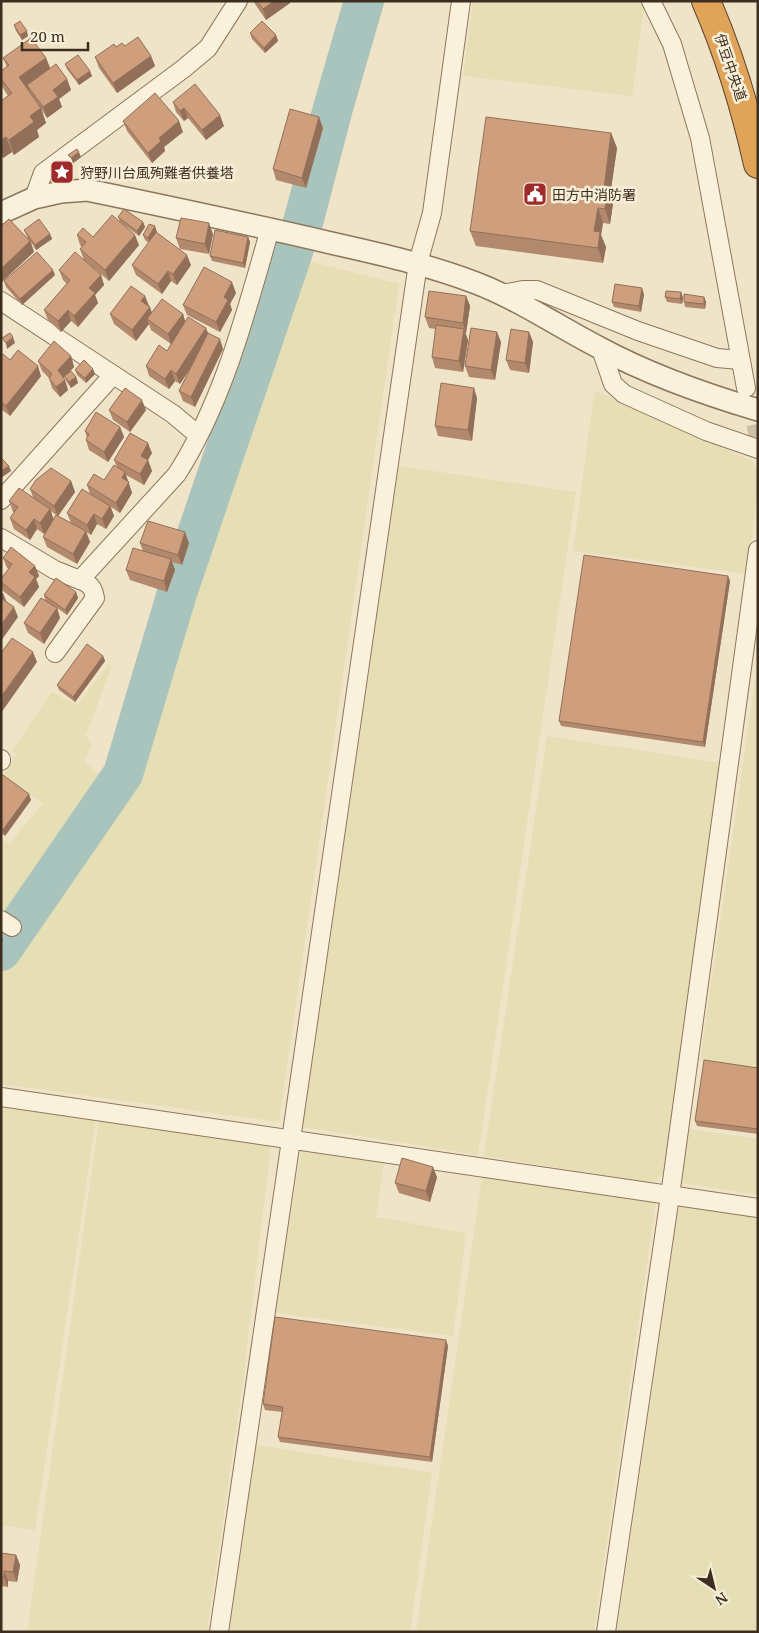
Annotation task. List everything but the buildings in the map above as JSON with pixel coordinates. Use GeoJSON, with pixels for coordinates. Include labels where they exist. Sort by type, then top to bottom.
{"type":"FeatureCollection","features":[{"type":"Feature","properties":{"kind":"highway","name":"伊豆中央道"},"geometry":{"type":"LineString","coordinates":[[706,1],[722,36],[736,78],[758,164]]}},
{"type":"Feature","properties":{"kind":"highway","name":"伊豆中央道"},"geometry":{"type":"LineString","coordinates":[[719,1],[734,33],[758,113]]}},
{"type":"Feature","properties":{"kind":"street"},"geometry":{"type":"LineString","coordinates":[[34,198],[43,173],[183,69],[208,48],[238,1]]}},
{"type":"Feature","properties":{"kind":"street"},"geometry":{"type":"LineString","coordinates":[[219,1632],[418,263],[432,213],[461,1]]}},
{"type":"Feature","properties":{"kind":"street"},"geometry":{"type":"LineString","coordinates":[[651,1],[672,44],[700,138],[746,388]]}},
{"type":"Feature","properties":{"kind":"street"},"geometry":{"type":"LineString","coordinates":[[1,213],[34,198],[61,192],[88,190],[270,228],[418,263],[477,283],[502,294],[601,349],[642,368],[711,396],[758,410]]}},
{"type":"Feature","properties":{"kind":"street"},"geometry":{"type":"LineString","coordinates":[[80,580],[177,474],[198,435],[236,345],[270,228]]}},
{"type":"Feature","properties":{"kind":"street"},"geometry":{"type":"LineString","coordinates":[[502,294],[523,290],[537,290],[638,331],[716,358],[740,360]]}},
{"type":"Feature","properties":{"kind":"street"},"geometry":{"type":"LineString","coordinates":[[1,301],[173,414],[198,435]]}},
{"type":"Feature","properties":{"kind":"street"},"geometry":{"type":"LineString","coordinates":[[601,349],[613,384],[624,394],[706,431],[758,448]]}},
{"type":"Feature","properties":{"kind":"street"},"geometry":{"type":"LineString","coordinates":[[1,500],[113,375]]}},
{"type":"Feature","properties":{"kind":"street"},"geometry":{"type":"LineString","coordinates":[[3,543],[55,570],[89,584],[93,589],[95,598],[55,653]]}},
{"type":"Feature","properties":{"kind":"street"},"geometry":{"type":"LineString","coordinates":[[606,1632],[670,1196],[758,550]]}},
{"type":"Feature","properties":{"kind":"street"},"geometry":{"type":"LineString","coordinates":[[1,1097],[758,1208]]}},
{"type":"Feature","properties":{"kind":"shaded area"},"geometry":{"type":"Polygon","coordinates":[[[473,1],[641,1],[644,7],[632,96],[463,76],[473,1]]]}},
{"type":"Feature","properties":{"kind":"shaded area"},"geometry":{"type":"Polygon","coordinates":[[[297,258],[399,284],[279,1122],[1,1084],[1,971],[119,791],[297,258]]]}},
{"type":"Feature","properties":{"kind":"shaded area"},"geometry":{"type":"Polygon","coordinates":[[[597,391],[752,461],[758,472],[758,484],[748,574],[573,551],[594,394],[597,391]]]}},
{"type":"Feature","properties":{"kind":"shaded area"},"geometry":{"type":"Polygon","coordinates":[[[399,466],[576,492],[478,1155],[303,1127],[399,466]]]}},
{"type":"Feature","properties":{"kind":"shaded area"},"geometry":{"type":"Polygon","coordinates":[[[758,660],[758,1069],[700,1060],[758,660]]]}},
{"type":"Feature","properties":{"kind":"shaded area"},"geometry":{"type":"Polygon","coordinates":[[[109,664],[112,666],[86,735],[91,745],[84,762],[111,784],[18,918],[1,907],[1,838],[9,844],[43,803],[3,776],[17,755],[12,751],[52,692],[77,705],[109,664]]]}},
{"type":"Feature","properties":{"kind":"shaded area"},"geometry":{"type":"Polygon","coordinates":[[[547,736],[721,763],[663,1173],[654,1183],[484,1156],[547,736]]]}},
{"type":"Feature","properties":{"kind":"shaded area"},"geometry":{"type":"Polygon","coordinates":[[[1,1106],[96,1118],[35,1530],[1,1525],[1,1106]]]}},
{"type":"Feature","properties":{"kind":"shaded area"},"geometry":{"type":"Polygon","coordinates":[[[99,1120],[271,1145],[243,1381],[207,1632],[27,1632],[99,1120]]]}},
{"type":"Feature","properties":{"kind":"shaded area"},"geometry":{"type":"Polygon","coordinates":[[[689,1129],[758,1139],[758,1195],[681,1183],[689,1129]]]}},
{"type":"Feature","properties":{"kind":"shaded area"},"geometry":{"type":"Polygon","coordinates":[[[301,1151],[384,1162],[376,1217],[466,1233],[453,1336],[275,1313],[301,1151]]]}},
{"type":"Feature","properties":{"kind":"shaded area"},"geometry":{"type":"Polygon","coordinates":[[[482,1177],[656,1202],[594,1632],[416,1632],[482,1177]]]}},
{"type":"Feature","properties":{"kind":"shaded area"},"geometry":{"type":"Polygon","coordinates":[[[679,1206],[758,1216],[758,1632],[617,1632],[679,1206]]]}},
{"type":"Feature","properties":{"kind":"shaded area"},"geometry":{"type":"Polygon","coordinates":[[[257,1445],[432,1473],[410,1632],[229,1632],[257,1445]]]}},
{"type":"Feature","properties":{"kind":"waterway"},"geometry":{"type":"LineString","coordinates":[[1,951],[123,774],[177,593],[304,219],[364,1]]}},
{"type":"Feature","properties":{"kind":"tunnel"},"geometry":{"type":"LineString","coordinates":[[749,398],[758,436]]}},
{"type":"Feature","properties":{"kind":"place","name":"狩野川台風殉難者供養塔"},"geometry":{"type":"Point","coordinates":[62,172]}},
{"type":"Feature","properties":{"kind":"place","name":"田方中消防署"},"geometry":{"type":"Point","coordinates":[535,194]}}]}
